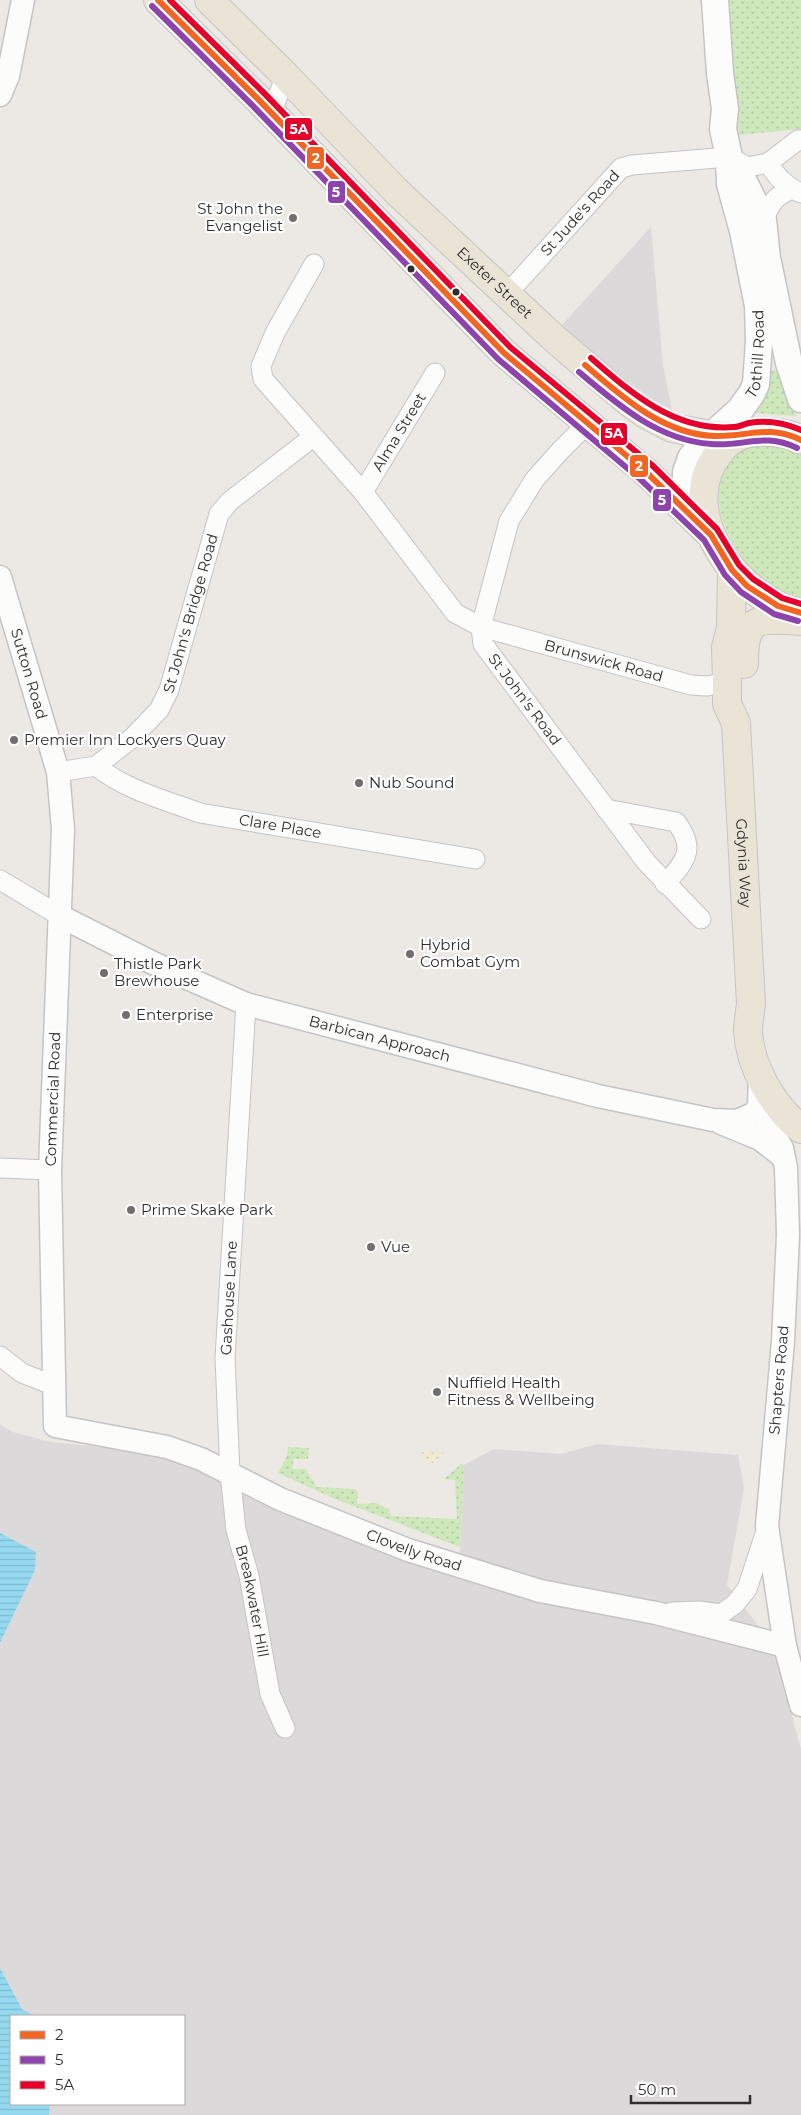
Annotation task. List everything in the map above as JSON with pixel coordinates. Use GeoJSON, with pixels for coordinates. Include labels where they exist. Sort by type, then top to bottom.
{"type":"FeatureCollection","features":[{"type":"Feature","properties":{"kind":"main road"},"geometry":{"type":"LineString","coordinates":[[158,0],[271,113],[504,353],[588,422],[709,529],[732,570],[747,586],[778,606],[801,612]]}},
{"type":"Feature","properties":{"kind":"main road","name":"Exeter Street"},"geometry":{"type":"LineString","coordinates":[[209,0],[286,76],[396,191],[556,340],[645,414],[672,428],[724,436]]}},
{"type":"Feature","properties":{"kind":"main road","name":"Tothill Road"},"geometry":{"type":"LineString","coordinates":[[715,0],[720,73],[725,109],[723,129],[729,157],[730,184],[743,231],[758,306],[760,342],[756,384],[724,436]]}},
{"type":"Feature","properties":{"kind":"main road","name":"Tothill Road"},"geometry":{"type":"LineString","coordinates":[[729,157],[741,174],[763,220],[767,258],[789,363],[801,399]]}},
{"type":"Feature","properties":{"kind":"main road"},"geometry":{"type":"LineString","coordinates":[[709,529],[705,485],[714,458],[724,446],[724,436],[763,431],[782,433],[801,440]]}},
{"type":"Feature","properties":{"kind":"main road"},"geometry":{"type":"LineString","coordinates":[[646,472],[700,547],[718,579],[722,640],[726,647]]}},
{"type":"Feature","properties":{"kind":"main road","name":"Gdynia Way"},"geometry":{"type":"LineString","coordinates":[[732,570],[731,628],[726,647],[726,682],[727,704],[736,723],[751,1004],[748,1031],[752,1052],[760,1076],[780,1109],[801,1129]]}},
{"type":"Feature","properties":{"kind":"main road","name":"Gdynia Way"},"geometry":{"type":"LineString","coordinates":[[736,723],[745,699],[744,644],[746,634],[751,627],[771,618],[801,621]]}},
{"type":"Feature","properties":{"kind":"main road","name":"Gdynia Way"},"geometry":{"type":"LineString","coordinates":[[751,1004],[766,1029],[770,1049],[778,1071],[801,1103]]}},
{"type":"Feature","properties":{"kind":"street"},"geometry":{"type":"LineString","coordinates":[[0,95],[8,76],[22,0]]}},
{"type":"Feature","properties":{"kind":"street"},"geometry":{"type":"LineString","coordinates":[[271,113],[286,76]]}},
{"type":"Feature","properties":{"kind":"street"},"geometry":{"type":"LineString","coordinates":[[729,157],[748,167],[768,164],[798,140],[801,140]]}},
{"type":"Feature","properties":{"kind":"street","name":"St Jude's Road"},"geometry":{"type":"LineString","coordinates":[[507,294],[622,168],[729,157]]}},
{"type":"Feature","properties":{"kind":"street"},"geometry":{"type":"LineString","coordinates":[[768,164],[777,178],[796,191]]}},
{"type":"Feature","properties":{"kind":"street"},"geometry":{"type":"LineString","coordinates":[[763,220],[779,194],[796,191]]}},
{"type":"Feature","properties":{"kind":"street"},"geometry":{"type":"LineString","coordinates":[[314,264],[275,333],[261,366],[263,379],[363,492],[455,612],[481,627],[509,521],[535,479],[588,422]]}},
{"type":"Feature","properties":{"kind":"street","name":"Alma Street"},"geometry":{"type":"LineString","coordinates":[[363,492],[435,373]]}},
{"type":"Feature","properties":{"kind":"street","name":"St John's Bridge Road"},"geometry":{"type":"LineString","coordinates":[[58,772],[96,766],[131,739],[159,710],[166,696],[219,514],[230,501],[313,437]]}},
{"type":"Feature","properties":{"kind":"street","name":"Sutton Road"},"geometry":{"type":"LineString","coordinates":[[0,577],[58,772]]}},
{"type":"Feature","properties":{"kind":"street","name":"Brunswick Road"},"geometry":{"type":"LineString","coordinates":[[481,627],[691,685],[707,686],[726,682]]}},
{"type":"Feature","properties":{"kind":"street","name":"St John's Road"},"geometry":{"type":"LineString","coordinates":[[481,627],[483,644],[606,809],[665,884],[701,919]]}},
{"type":"Feature","properties":{"kind":"street","name":"Clare Place"},"geometry":{"type":"LineString","coordinates":[[96,766],[110,778],[200,812],[475,858]]}},
{"type":"Feature","properties":{"kind":"street","name":"Commercial Road"},"geometry":{"type":"LineString","coordinates":[[55,1426],[50,1170],[63,828],[58,772]]}},
{"type":"Feature","properties":{"kind":"street"},"geometry":{"type":"LineString","coordinates":[[606,809],[676,822],[684,833],[688,847],[683,861],[665,884]]}},
{"type":"Feature","properties":{"kind":"street"},"geometry":{"type":"LineString","coordinates":[[0,880],[60,916]]}},
{"type":"Feature","properties":{"kind":"street","name":"Barbican Approach"},"geometry":{"type":"LineString","coordinates":[[60,916],[152,963],[246,1004],[591,1094],[713,1120],[737,1121],[753,1114],[759,1107]]}},
{"type":"Feature","properties":{"kind":"street","name":"Gashouse Lane"},"geometry":{"type":"LineString","coordinates":[[230,1473],[225,1358],[246,1004]]}},
{"type":"Feature","properties":{"kind":"street"},"geometry":{"type":"LineString","coordinates":[[759,1107],[760,1076]]}},
{"type":"Feature","properties":{"kind":"street","name":"Shapters Road"},"geometry":{"type":"LineString","coordinates":[[656,1613],[698,1611],[721,1614],[735,1604],[747,1588],[767,1526],[783,1341],[788,1234],[786,1168],[793,1163],[782,1148],[759,1107]]}},
{"type":"Feature","properties":{"kind":"street","name":"Barbican Approach"},"geometry":{"type":"LineString","coordinates":[[713,1120],[760,1139],[793,1163]]}},
{"type":"Feature","properties":{"kind":"street"},"geometry":{"type":"LineString","coordinates":[[0,1168],[50,1170]]}},
{"type":"Feature","properties":{"kind":"street","name":"Shapters Road"},"geometry":{"type":"LineString","coordinates":[[788,1234],[801,1206]]}},
{"type":"Feature","properties":{"kind":"street"},"geometry":{"type":"LineString","coordinates":[[0,1356],[22,1373],[55,1386]]}},
{"type":"Feature","properties":{"kind":"street","name":"Clovelly Road"},"geometry":{"type":"LineString","coordinates":[[55,1426],[167,1447],[201,1459],[280,1499],[408,1550],[540,1591],[656,1613],[793,1647]]}},
{"type":"Feature","properties":{"kind":"street","name":"Breakwater Hill"},"geometry":{"type":"LineString","coordinates":[[230,1473],[236,1530],[249,1576],[270,1694],[285,1728]]}},
{"type":"Feature","properties":{"kind":"street","name":"Shapters Road"},"geometry":{"type":"LineString","coordinates":[[767,1526],[793,1647],[801,1705]]}},
{"type":"Feature","properties":{"kind":"shaded area"},"geometry":{"type":"Polygon","coordinates":[[[651,227],[663,366],[672,410],[649,398],[561,326],[651,227]]]}},
{"type":"Feature","properties":{"kind":"shaded area"},"geometry":{"type":"Polygon","coordinates":[[[0,1425],[13,1432],[51,1442],[133,1450],[212,1466],[459,1574],[464,1465],[494,1449],[561,1454],[597,1444],[738,1455],[744,1488],[727,1585],[781,1655],[801,1749],[801,2115],[49,2115],[50,2105],[185,2105],[185,2015],[33,2015],[22,2009],[0,1968],[0,1643],[35,1570],[36,1553],[0,1533],[0,1425]]]}},
{"type":"Feature","properties":{"kind":"green space"},"geometry":{"type":"Polygon","coordinates":[[[727,0],[801,0],[801,129],[739,135],[727,0]]]}},
{"type":"Feature","properties":{"kind":"green space"},"geometry":{"type":"Polygon","coordinates":[[[763,370],[780,370],[797,415],[753,413],[761,399],[763,370]]]}},
{"type":"Feature","properties":{"kind":"green space"},"geometry":{"type":"Polygon","coordinates":[[[750,442],[801,448],[801,601],[777,591],[758,575],[736,548],[721,516],[720,483],[726,467],[750,442]]]}},
{"type":"Feature","properties":{"kind":"green space"},"geometry":{"type":"Polygon","coordinates":[[[288,1447],[309,1448],[308,1459],[293,1459],[293,1469],[306,1469],[316,1487],[355,1489],[358,1492],[357,1504],[376,1503],[389,1509],[391,1516],[457,1519],[455,1480],[444,1479],[461,1464],[464,1465],[460,1547],[335,1499],[278,1473],[287,1456],[288,1447]]]}},
{"type":"Feature","properties":{"kind":"sand"},"geometry":{"type":"Polygon","coordinates":[[[422,1452],[445,1453],[433,1463],[423,1462],[422,1452]]]}},
{"type":"Feature","properties":{"kind":"water"},"geometry":{"type":"Polygon","coordinates":[[[0,1533],[36,1552],[35,1570],[0,1643],[0,1533]]]}},
{"type":"Feature","properties":{"kind":"water"},"geometry":{"type":"Polygon","coordinates":[[[0,1968],[22,2009],[33,2015],[10,2015],[10,2105],[50,2105],[49,2115],[0,2115],[0,1968]]]}},
{"type":"Feature","properties":{"kind":"transit line","name":"2"},"geometry":{"type":"LineString","coordinates":[[158,0],[258,99],[504,353],[646,472],[711,535],[732,570],[747,586],[778,606],[801,613]]}},
{"type":"Feature","properties":{"kind":"transit line","name":"5A"},"geometry":{"type":"LineString","coordinates":[[170,0],[264,93],[510,347],[652,465],[717,529],[739,565],[753,579],[782,598],[801,604]]}},
{"type":"Feature","properties":{"kind":"transit line","name":"5"},"geometry":{"type":"LineString","coordinates":[[152,6],[252,105],[498,359],[640,479],[704,540],[725,575],[741,592],[774,614],[798,621]]}},
{"type":"Feature","properties":{"kind":"transit line","name":"5A"},"geometry":{"type":"LineString","coordinates":[[591,358],[622,385],[656,408],[674,417],[713,427],[738,427],[755,422],[769,422],[801,430]]}},
{"type":"Feature","properties":{"kind":"transit line","name":"2"},"geometry":{"type":"LineString","coordinates":[[585,365],[644,412],[678,429],[695,434],[714,436],[767,432],[789,435],[801,440]]}},
{"type":"Feature","properties":{"kind":"transit line","name":"5"},"geometry":{"type":"LineString","coordinates":[[579,372],[640,419],[674,436],[711,444],[764,440],[785,443],[797,448]]}},
{"type":"Feature","properties":{"kind":"place","name":"St John the Evangelist"},"geometry":{"type":"Point","coordinates":[293,218]}},
{"type":"Feature","properties":{"kind":"place","name":"Premier Inn Lockyers Quay"},"geometry":{"type":"Point","coordinates":[14,740]}},
{"type":"Feature","properties":{"kind":"place","name":"Nub Sound"},"geometry":{"type":"Point","coordinates":[359,783]}},
{"type":"Feature","properties":{"kind":"place","name":"Hybrid Combat Gym"},"geometry":{"type":"Point","coordinates":[410,954]}},
{"type":"Feature","properties":{"kind":"place","name":"Thistle Park Brewhouse"},"geometry":{"type":"Point","coordinates":[104,973]}},
{"type":"Feature","properties":{"kind":"place","name":"Enterprise"},"geometry":{"type":"Point","coordinates":[126,1015]}},
{"type":"Feature","properties":{"kind":"place","name":"Prime Skake Park"},"geometry":{"type":"Point","coordinates":[131,1210]}},
{"type":"Feature","properties":{"kind":"place","name":"Vue"},"geometry":{"type":"Point","coordinates":[371,1247]}},
{"type":"Feature","properties":{"kind":"place","name":"Nuffield Health Fitness & Wellbeing"},"geometry":{"type":"Point","coordinates":[437,1392]}}]}
